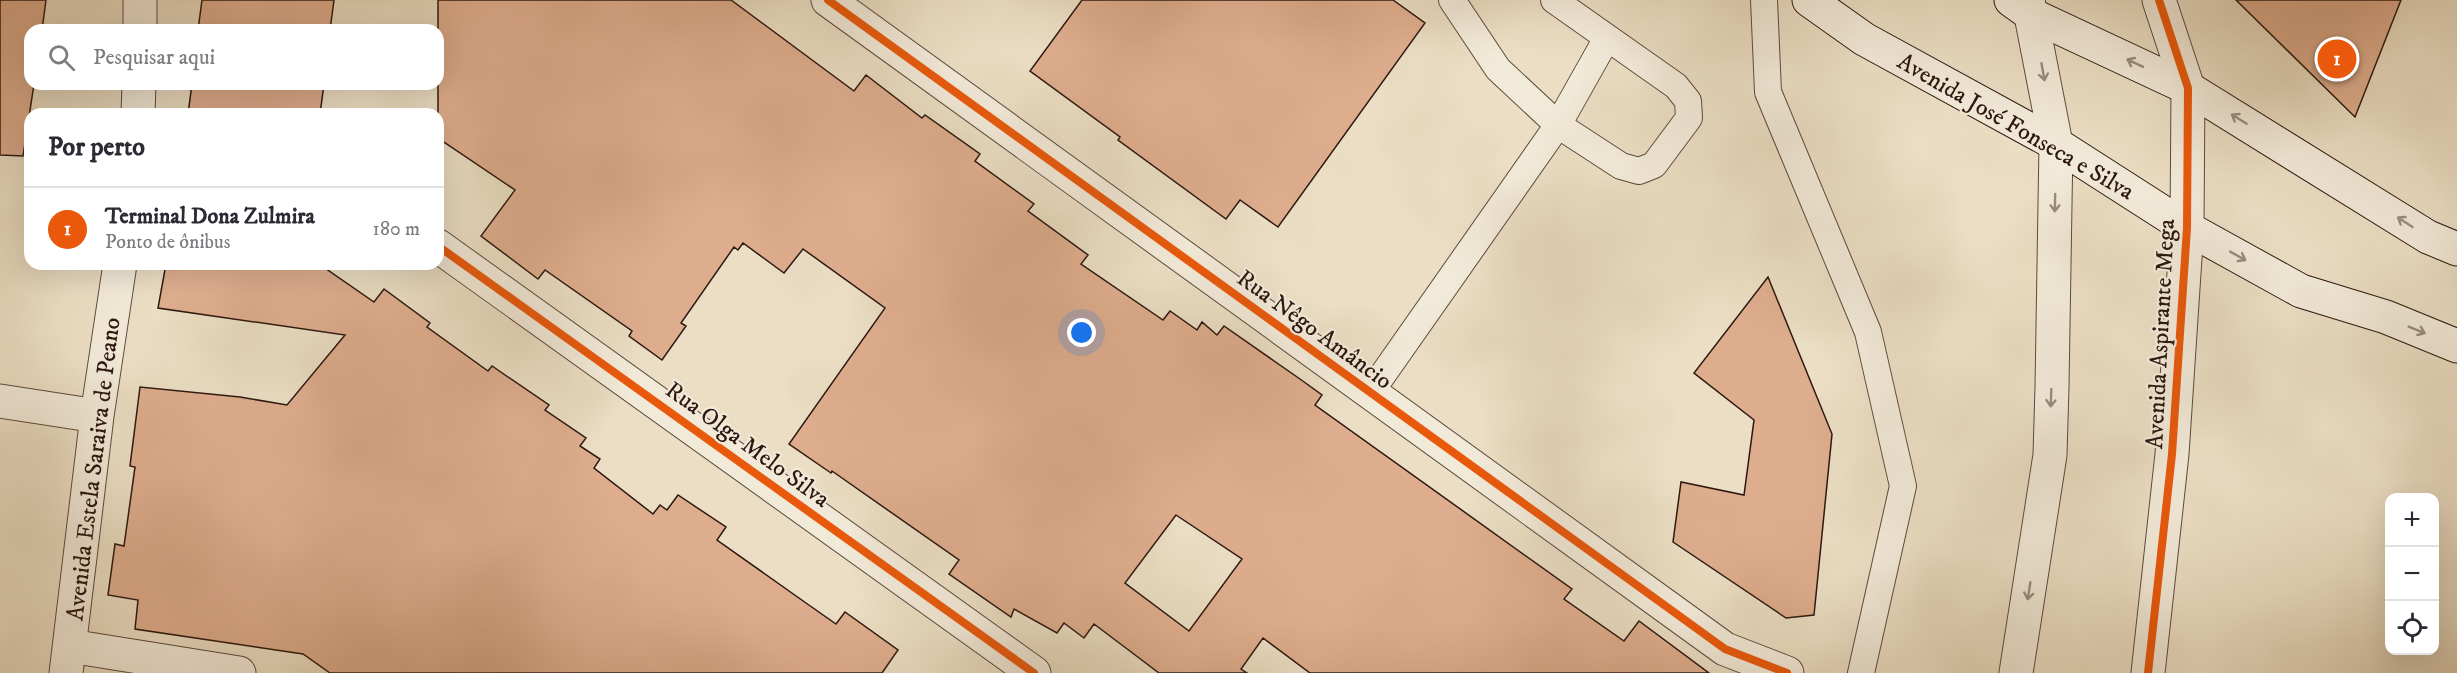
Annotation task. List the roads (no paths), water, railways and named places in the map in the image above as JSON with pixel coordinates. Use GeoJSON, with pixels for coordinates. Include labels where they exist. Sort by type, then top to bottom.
{"type":"FeatureCollection","features":[{"type":"Feature","properties":{"kind":"street"},"geometry":{"type":"LineString","coordinates":[[140,0],[140,24]]}},
{"type":"Feature","properties":{"kind":"street","name":"Rua Nêgo Amâncio"},"geometry":{"type":"LineString","coordinates":[[828,0],[1725,649],[1787,673]]}},
{"type":"Feature","properties":{"kind":"street","name":"Avenida José Fonseca e Silva"},"geometry":{"type":"LineString","coordinates":[[1809,0],[1864,39],[2056,144],[2187,228],[2301,291],[2386,317],[2457,346]]}},
{"type":"Feature","properties":{"kind":"street","name":"Avenida Aspirante Mega"},"geometry":{"type":"LineString","coordinates":[[2148,673],[2174,434],[2187,228],[2188,88],[2160,0]]}},
{"type":"Feature","properties":{"kind":"street"},"geometry":{"type":"LineString","coordinates":[[2016,673],[2050,455],[2056,144],[2024,5]]}},
{"type":"Feature","properties":{"kind":"street"},"geometry":{"type":"LineString","coordinates":[[2024,5],[2188,88],[2428,237],[2457,249]]}},
{"type":"Feature","properties":{"kind":"street"},"geometry":{"type":"LineString","coordinates":[[138,108],[139,90]]}},
{"type":"Feature","properties":{"kind":"street","name":"Rua Olga Melo Silva"},"geometry":{"type":"LineString","coordinates":[[444,250],[1034,673]]}},
{"type":"Feature","properties":{"kind":"street","name":"Avenida Estela Saraiva de Peano"},"geometry":{"type":"LineString","coordinates":[[68,660],[97,416],[119,270]]}},
{"type":"Feature","properties":{"kind":"street"},"geometry":{"type":"LineString","coordinates":[[0,401],[97,416]]}},
{"type":"Feature","properties":{"kind":"street"},"geometry":{"type":"LineString","coordinates":[[68,660],[239,673]]}},
{"type":"Feature","properties":{"kind":"lane"},"geometry":{"type":"LineString","coordinates":[[1452,0],[1498,69],[1558,125],[1621,166],[1639,171],[1654,165],[1689,118],[1688,101],[1676,86],[1554,0]]}},
{"type":"Feature","properties":{"kind":"lane"},"geometry":{"type":"LineString","coordinates":[[1764,0],[1768,92],[1868,332],[1903,486],[1861,673]]}},
{"type":"Feature","properties":{"kind":"lane"},"geometry":{"type":"LineString","coordinates":[[1370,393],[1558,125],[1607,38]]}},
{"type":"Feature","properties":{"kind":"place","name":"Terminal Dona Zulmira"},"geometry":{"type":"Point","coordinates":[2337,59]}}]}
